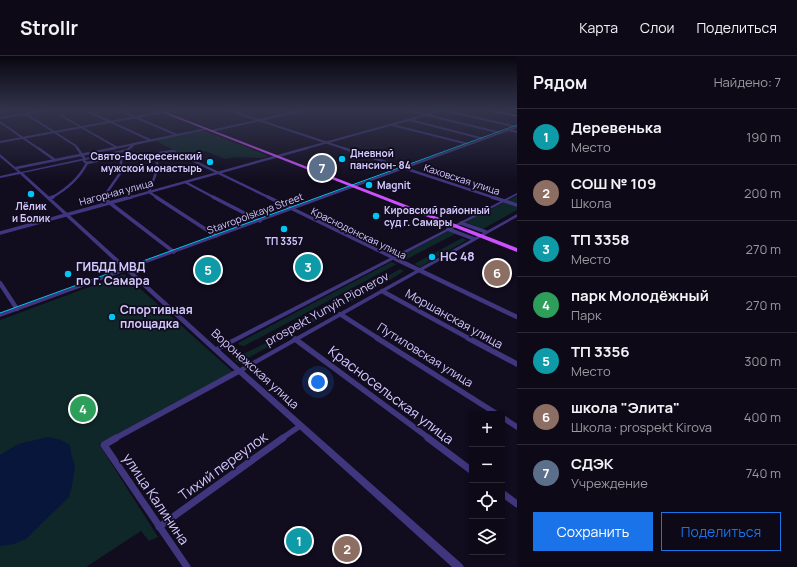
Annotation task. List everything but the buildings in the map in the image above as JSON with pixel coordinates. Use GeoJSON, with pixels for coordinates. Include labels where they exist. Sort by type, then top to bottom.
{"type":"FeatureCollection","features":[{"type":"Feature","properties":{"kind":"main road"},"geometry":{"type":"LineString","coordinates":[[218,134],[517,250]]}},
{"type":"Feature","properties":{"kind":"street"},"geometry":{"type":"LineString","coordinates":[[16,134],[55,160]]}},
{"type":"Feature","properties":{"kind":"street"},"geometry":{"type":"LineString","coordinates":[[0,142],[43,134]]}},
{"type":"Feature","properties":{"kind":"street"},"geometry":{"type":"LineString","coordinates":[[56,134],[76,146],[82,154],[80,155],[87,163]]}},
{"type":"Feature","properties":{"kind":"street"},"geometry":{"type":"LineString","coordinates":[[94,134],[116,146]]}},
{"type":"Feature","properties":{"kind":"street"},"geometry":{"type":"LineString","coordinates":[[136,134],[150,140]]}},
{"type":"Feature","properties":{"kind":"street"},"geometry":{"type":"LineString","coordinates":[[16,168],[116,146],[134,144],[182,134]]}},
{"type":"Feature","properties":{"kind":"street","name":"Каховская улица"},"geometry":{"type":"LineString","coordinates":[[299,134],[517,205]]}},
{"type":"Feature","properties":{"kind":"street","name":"Нагорная улица"},"geometry":{"type":"LineString","coordinates":[[0,233],[357,134]]}},
{"type":"Feature","properties":{"kind":"street"},"geometry":{"type":"LineString","coordinates":[[428,134],[468,144]]}},
{"type":"Feature","properties":{"kind":"street"},"geometry":{"type":"LineString","coordinates":[[465,134],[484,139]]}},
{"type":"Feature","properties":{"kind":"street","name":"Stavropolskaya Street"},"geometry":{"type":"LineString","coordinates":[[0,315],[499,134]]}},
{"type":"Feature","properties":{"kind":"street"},"geometry":{"type":"LineString","coordinates":[[0,177],[128,150],[134,144]]}},
{"type":"Feature","properties":{"kind":"street","name":"Краснодонская улица"},"geometry":{"type":"LineString","coordinates":[[149,192],[157,170],[157,155],[159,153],[173,151],[517,317]]}},
{"type":"Feature","properties":{"kind":"street","name":"Воронежская улица"},"geometry":{"type":"LineString","coordinates":[[0,155],[22,172],[66,215],[215,350],[459,567]]}},
{"type":"Feature","properties":{"kind":"street"},"geometry":{"type":"LineString","coordinates":[[50,198],[64,191],[77,180],[87,163],[121,156],[121,172],[105,195],[106,200],[174,252]]}},
{"type":"Feature","properties":{"kind":"street"},"geometry":{"type":"LineString","coordinates":[[185,182],[260,221]]}},
{"type":"Feature","properties":{"kind":"street"},"geometry":{"type":"LineString","coordinates":[[149,192],[216,236]]}},
{"type":"Feature","properties":{"kind":"street","name":"prospekt Yunyih Pionerov"},"geometry":{"type":"LineString","coordinates":[[215,350],[517,194]]}},
{"type":"Feature","properties":{"kind":"street","name":"prospekt Yunyih Pionerov"},"geometry":{"type":"LineString","coordinates":[[104,444],[295,340],[517,215]]}},
{"type":"Feature","properties":{"kind":"street"},"geometry":{"type":"LineString","coordinates":[[461,223],[486,232]]}},
{"type":"Feature","properties":{"kind":"street"},"geometry":{"type":"LineString","coordinates":[[448,229],[474,239]]}},
{"type":"Feature","properties":{"kind":"street"},"geometry":{"type":"LineString","coordinates":[[0,283],[16,309]]}},
{"type":"Feature","properties":{"kind":"street","name":"Моршанская улица"},"geometry":{"type":"LineString","coordinates":[[382,291],[517,364]]}},
{"type":"Feature","properties":{"kind":"street","name":"Путиловская улица"},"geometry":{"type":"LineString","coordinates":[[340,314],[492,411]]}},
{"type":"Feature","properties":{"kind":"street","name":"Красносельская улица"},"geometry":{"type":"LineString","coordinates":[[295,340],[469,469]]}},
{"type":"Feature","properties":{"kind":"street"},"geometry":{"type":"LineString","coordinates":[[505,419],[517,427]]}},
{"type":"Feature","properties":{"kind":"street","name":"Тихий переулок"},"geometry":{"type":"LineString","coordinates":[[159,527],[300,426]]}},
{"type":"Feature","properties":{"kind":"street","name":"улица Калинина"},"geometry":{"type":"LineString","coordinates":[[104,444],[187,567]]}},
{"type":"Feature","properties":{"kind":"street"},"geometry":{"type":"LineString","coordinates":[[505,495],[517,504]]}},
{"type":"Feature","properties":{"kind":"green space"},"geometry":{"type":"Polygon","coordinates":[[[185,134],[212,134],[267,155],[266,157],[261,158],[235,157],[225,159],[205,151],[185,156],[154,140],[185,134]]]}},
{"type":"Feature","properties":{"kind":"green space"},"geometry":{"type":"Polygon","coordinates":[[[517,196],[517,210],[483,229],[465,222],[517,196]]]}},
{"type":"Feature","properties":{"kind":"green space"},"geometry":{"type":"Polygon","coordinates":[[[449,231],[457,233],[407,259],[400,256],[449,231]]]}},
{"type":"Feature","properties":{"kind":"green space"},"geometry":{"type":"Polygon","coordinates":[[[462,238],[467,240],[420,267],[414,264],[462,238]]]}},
{"type":"Feature","properties":{"kind":"green space"},"geometry":{"type":"Polygon","coordinates":[[[391,262],[397,264],[244,346],[239,345],[238,343],[391,262]]]}},
{"type":"Feature","properties":{"kind":"green space"},"geometry":{"type":"Polygon","coordinates":[[[400,269],[404,271],[390,280],[239,363],[235,361],[237,357],[284,334],[400,269]]]}},
{"type":"Feature","properties":{"kind":"green space"},"geometry":{"type":"Polygon","coordinates":[[[124,274],[234,373],[99,444],[158,537],[149,541],[141,531],[86,567],[0,567],[0,320],[124,274]]]}},
{"type":"Feature","properties":{"kind":"water"},"geometry":{"type":"Polygon","coordinates":[[[48,437],[61,440],[70,445],[75,466],[69,497],[26,539],[14,544],[0,546],[0,455],[18,444],[48,437]]]}},
{"type":"Feature","properties":{"kind":"tram line"},"geometry":{"type":"LineString","coordinates":[[0,313],[493,134]]}},
{"type":"Feature","properties":{"kind":"place","name":"Дневной пансион- 84"},"geometry":{"type":"Point","coordinates":[342,159]}},
{"type":"Feature","properties":{"kind":"place","name":"Свято-Воскресенский мужской монастырь"},"geometry":{"type":"Point","coordinates":[210,162]}},
{"type":"Feature","properties":{"kind":"place","name":"СДЭК"},"geometry":{"type":"Point","coordinates":[322,168]}},
{"type":"Feature","properties":{"kind":"place","name":"Magnit"},"geometry":{"type":"Point","coordinates":[369,185]}},
{"type":"Feature","properties":{"kind":"place","name":"Лёлик и Болик"},"geometry":{"type":"Point","coordinates":[31,194]}},
{"type":"Feature","properties":{"kind":"place","name":"Кировский районный суд г. Самары"},"geometry":{"type":"Point","coordinates":[376,216]}},
{"type":"Feature","properties":{"kind":"place","name":"ТП 3357"},"geometry":{"type":"Point","coordinates":[284,229]}},
{"type":"Feature","properties":{"kind":"place","name":"НС 48"},"geometry":{"type":"Point","coordinates":[432,257]}},
{"type":"Feature","properties":{"kind":"place","name":"ТП 3358"},"geometry":{"type":"Point","coordinates":[308,267]}},
{"type":"Feature","properties":{"kind":"place","name":"ТП 3356"},"geometry":{"type":"Point","coordinates":[208,270]}},
{"type":"Feature","properties":{"kind":"place","name":"школа \"Элита\""},"geometry":{"type":"Point","coordinates":[497,273]}},
{"type":"Feature","properties":{"kind":"place","name":"ГИБДД МВД по г. Самара"},"geometry":{"type":"Point","coordinates":[68,274]}},
{"type":"Feature","properties":{"kind":"place","name":"Спортивная площадка"},"geometry":{"type":"Point","coordinates":[112,317]}},
{"type":"Feature","properties":{"kind":"place","name":"парк Молодёжный"},"geometry":{"type":"Point","coordinates":[83,409]}},
{"type":"Feature","properties":{"kind":"place","name":"Деревенька"},"geometry":{"type":"Point","coordinates":[299,541]}},
{"type":"Feature","properties":{"kind":"place","name":"СОШ № 109"},"geometry":{"type":"Point","coordinates":[347,549]}}]}
